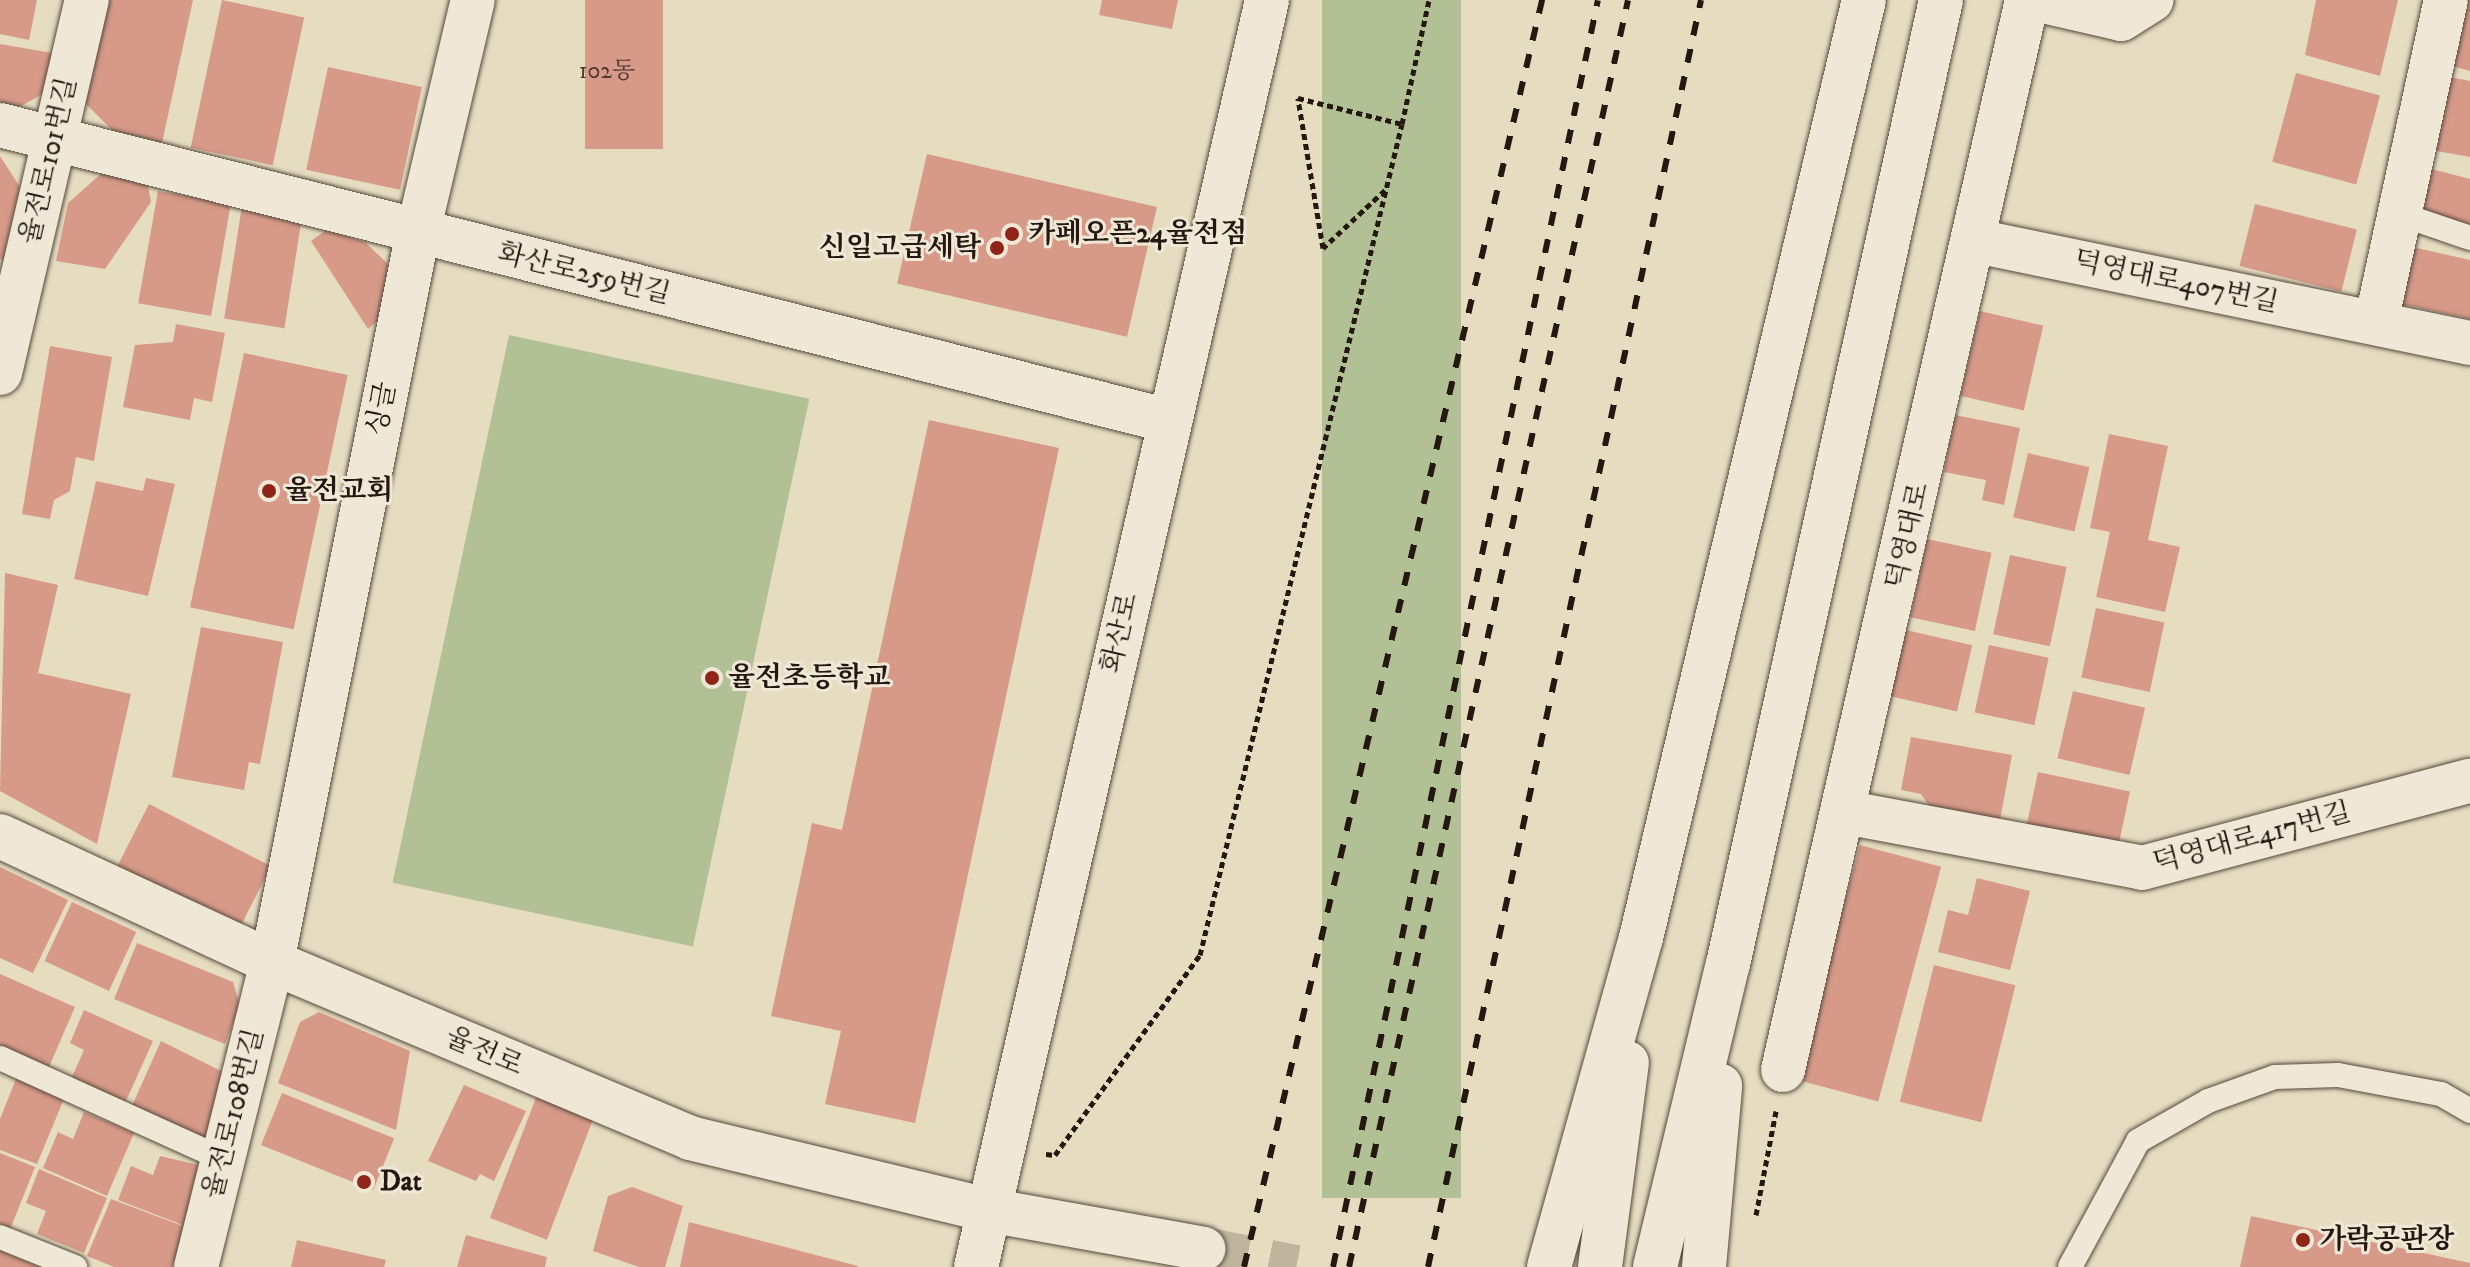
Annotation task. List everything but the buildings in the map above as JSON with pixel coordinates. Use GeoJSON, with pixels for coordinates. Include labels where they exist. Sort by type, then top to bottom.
{"type":"FeatureCollection","features":[{"type":"Feature","properties":{"kind":"street","name":"율전로101번길"},"geometry":{"type":"LineString","coordinates":[[0,370],[87,0]]}},
{"type":"Feature","properties":{"kind":"street","name":"싱글"},"geometry":{"type":"LineString","coordinates":[[272,962],[418,232],[473,0]]}},
{"type":"Feature","properties":{"kind":"street","name":"화산로"},"geometry":{"type":"LineString","coordinates":[[976,1267],[1267,0]]}},
{"type":"Feature","properties":{"kind":"street"},"geometry":{"type":"LineString","coordinates":[[1549,1267],[1641,938],[1864,0]]}},
{"type":"Feature","properties":{"kind":"street"},"geometry":{"type":"LineString","coordinates":[[1658,1253],[1728,964],[1941,0]]}},
{"type":"Feature","properties":{"kind":"street","name":"덕영대로"},"geometry":{"type":"LineString","coordinates":[[1783,1070],[1976,241],[2027,0]]}},
{"type":"Feature","properties":{"kind":"street"},"geometry":{"type":"LineString","coordinates":[[2039,0],[2121,19],[2151,0]]}},
{"type":"Feature","properties":{"kind":"street"},"geometry":{"type":"LineString","coordinates":[[2376,323],[2446,0]]}},
{"type":"Feature","properties":{"kind":"street","name":"화산로259번길"},"geometry":{"type":"LineString","coordinates":[[0,125],[56,134],[418,232],[1169,421]]}},
{"type":"Feature","properties":{"kind":"street","name":"덕영대로407번길"},"geometry":{"type":"LineString","coordinates":[[1976,241],[2470,343]]}},
{"type":"Feature","properties":{"kind":"street","name":"덕영대로417번길"},"geometry":{"type":"LineString","coordinates":[[1844,812],[2142,868],[2470,781]]}},
{"type":"Feature","properties":{"kind":"street","name":"율전로"},"geometry":{"type":"LineString","coordinates":[[0,836],[272,962],[690,1138],[988,1210],[1204,1249]]}},
{"type":"Feature","properties":{"kind":"street"},"geometry":{"type":"LineString","coordinates":[[1605,1248],[1641,938]]}},
{"type":"Feature","properties":{"kind":"street","name":"율전로108번길"},"geometry":{"type":"LineString","coordinates":[[196,1267],[272,962]]}},
{"type":"Feature","properties":{"kind":"street"},"geometry":{"type":"LineString","coordinates":[[1706,1257],[1728,964]]}},
{"type":"Feature","properties":{"kind":"lane"},"geometry":{"type":"LineString","coordinates":[[2400,214],[2470,238]]}},
{"type":"Feature","properties":{"kind":"lane"},"geometry":{"type":"LineString","coordinates":[[0,1058],[223,1159]]}},
{"type":"Feature","properties":{"kind":"lane"},"geometry":{"type":"LineString","coordinates":[[2070,1267],[2138,1141],[2208,1101],[2275,1077],[2338,1075],[2441,1094],[2470,1111]]}},
{"type":"Feature","properties":{"kind":"lane"},"geometry":{"type":"LineString","coordinates":[[0,1237],[75,1267]]}},
{"type":"Feature","properties":{"kind":"path"},"geometry":{"type":"LineString","coordinates":[[1002,1149],[1055,1155],[1200,955],[1402,124],[1429,0]]}},
{"type":"Feature","properties":{"kind":"path"},"geometry":{"type":"LineString","coordinates":[[1386,189],[1323,248],[1298,98],[1402,124]]}},
{"type":"Feature","properties":{"kind":"path"},"geometry":{"type":"LineString","coordinates":[[1755,1222],[1783,1070]]}},
{"type":"Feature","properties":{"kind":"green space"},"geometry":{"type":"Polygon","coordinates":[[[1322,0],[1461,0],[1461,1198],[1322,1198],[1322,0]]]}},
{"type":"Feature","properties":{"kind":"green space"},"geometry":{"type":"Polygon","coordinates":[[[509,335],[809,399],[693,947],[393,883],[509,335]]]}},
{"type":"Feature","properties":{"kind":"tunnel"},"geometry":{"type":"LineString","coordinates":[[1204,1249],[1296,1267]]}},
{"type":"Feature","properties":{"kind":"railway"},"geometry":{"type":"LineString","coordinates":[[1244,1267],[1542,0]]}},
{"type":"Feature","properties":{"kind":"railway"},"geometry":{"type":"LineString","coordinates":[[1333,1267],[1598,0]]}},
{"type":"Feature","properties":{"kind":"railway"},"geometry":{"type":"LineString","coordinates":[[1349,1267],[1628,0]]}},
{"type":"Feature","properties":{"kind":"railway"},"geometry":{"type":"LineString","coordinates":[[1428,1267],[1701,0]]}},
{"type":"Feature","properties":{"kind":"place","name":"카페오픈24율전점"},"geometry":{"type":"Point","coordinates":[1012,234]}},
{"type":"Feature","properties":{"kind":"place","name":"신일고급세탁"},"geometry":{"type":"Point","coordinates":[997,248]}},
{"type":"Feature","properties":{"kind":"place","name":"율전교회"},"geometry":{"type":"Point","coordinates":[269,491]}},
{"type":"Feature","properties":{"kind":"place","name":"율전초등학교"},"geometry":{"type":"Point","coordinates":[712,678]}},
{"type":"Feature","properties":{"kind":"place","name":"Dat"},"geometry":{"type":"Point","coordinates":[364,1182]}},
{"type":"Feature","properties":{"kind":"place","name":"가락공판장"},"geometry":{"type":"Point","coordinates":[2303,1240]}}]}
